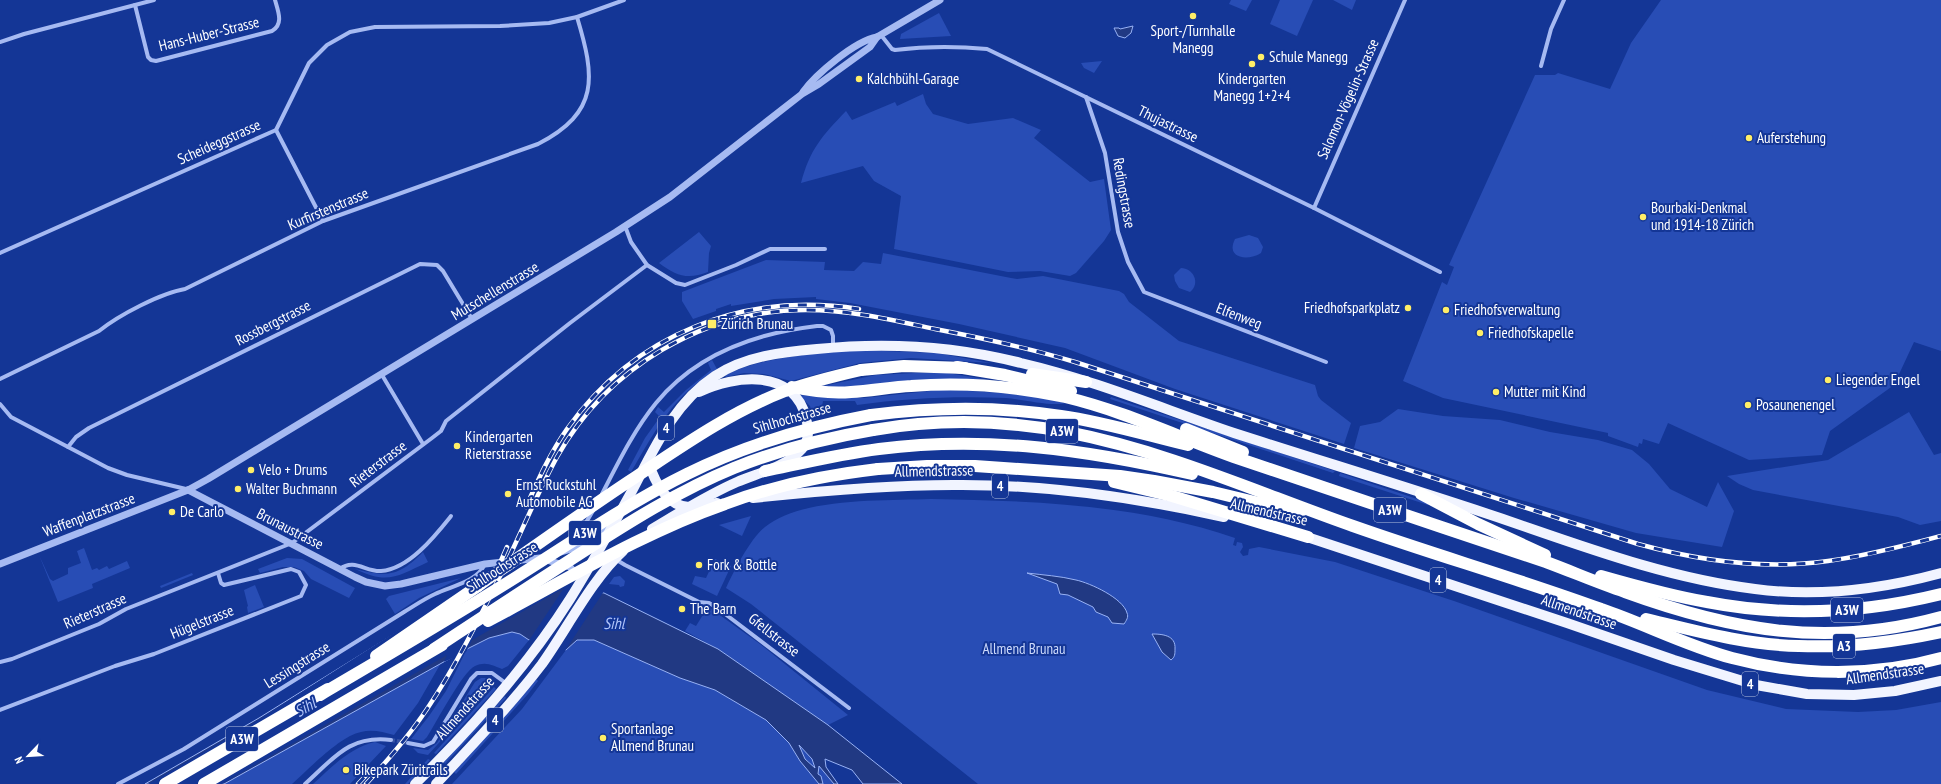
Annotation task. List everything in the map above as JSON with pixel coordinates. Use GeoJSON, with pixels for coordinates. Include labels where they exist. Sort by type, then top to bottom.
{"type":"FeatureCollection","features":[{"type":"Feature","properties":{"kind":"highway"},"geometry":{"type":"LineString","coordinates":[[320,695],[569,522],[707,430],[751,406],[785,391],[822,379],[861,370],[904,366],[999,369],[1086,382]]}},
{"type":"Feature","properties":{"kind":"highway"},"geometry":{"type":"LineString","coordinates":[[957,367],[1038,382],[1084,394],[1147,414],[1220,442],[1307,481]]}},
{"type":"Feature","properties":{"kind":"highway"},"geometry":{"type":"LineString","coordinates":[[786,386],[837,393],[944,384],[1020,388],[1065,397],[1110,410],[1158,426],[1230,455]]}},
{"type":"Feature","properties":{"kind":"highway","name":"Sihlhochstrasse"},"geometry":{"type":"LineString","coordinates":[[165,784],[451,618],[638,500],[686,474],[763,442],[816,426],[871,415],[902,411],[956,408],[1038,413],[1116,427],[1230,455]]}},
{"type":"Feature","properties":{"kind":"highway","name":"Sihlhochstrasse"},"geometry":{"type":"LineString","coordinates":[[204,784],[434,649],[615,532],[688,490],[732,469],[783,450],[873,430],[924,424],[979,423],[1064,431],[1160,456],[1244,486]]}},
{"type":"Feature","properties":{"kind":"highway"},"geometry":{"type":"LineString","coordinates":[[765,471],[833,456],[879,449],[940,445],[999,445],[1048,448],[1103,455],[1244,486]]}},
{"type":"Feature","properties":{"kind":"highway","name":"A3W"},"geometry":{"type":"LineString","coordinates":[[1230,455],[1549,564],[1634,595],[1709,619],[1748,627],[1801,633],[1852,632],[1889,628],[1941,617]]}},
{"type":"Feature","properties":{"kind":"highway"},"geometry":{"type":"LineString","coordinates":[[434,649],[638,542],[724,504],[801,481],[878,469],[927,466],[975,466],[1154,480],[1213,492],[1352,526]]}},
{"type":"Feature","properties":{"kind":"highway"},"geometry":{"type":"LineString","coordinates":[[1076,474],[1172,496],[1308,537]]}},
{"type":"Feature","properties":{"kind":"highway","name":"A3W"},"geometry":{"type":"LineString","coordinates":[[1244,486],[1352,526],[1602,609]]}},
{"type":"Feature","properties":{"kind":"highway"},"geometry":{"type":"LineString","coordinates":[[1422,494],[1478,524],[1577,570]]}},
{"type":"Feature","properties":{"kind":"highway","name":"A3W"},"geometry":{"type":"LineString","coordinates":[[1549,564],[1678,596],[1707,602],[1752,608],[1798,611],[1853,609],[1892,604],[1941,594]]}},
{"type":"Feature","properties":{"kind":"highway","name":"A3"},"geometry":{"type":"LineString","coordinates":[[1602,609],[1747,641],[1798,646],[1845,646],[1881,643],[1941,632]]}},
{"type":"Feature","properties":{"kind":"highway","name":"A3"},"geometry":{"type":"LineString","coordinates":[[1602,609],[1731,658],[1810,671],[1843,672],[1893,668],[1941,658]]}},
{"type":"Feature","properties":{"kind":"main road","name":"4"},"geometry":{"type":"LineString","coordinates":[[582,579],[663,433],[689,398],[715,376],[739,364],[786,352],[832,347],[884,345],[946,349],[1020,362],[1086,382],[1198,421],[1662,571],[1732,586],[1776,591],[1838,590],[1895,584],[1941,573]]}},
{"type":"Feature","properties":{"kind":"main road"},"geometry":{"type":"LineString","coordinates":[[648,460],[654,478],[663,493],[677,503],[688,507],[737,482],[765,471],[793,456],[802,449],[808,439],[809,427],[804,409],[786,386],[766,381],[743,379],[716,385],[689,398]]}},
{"type":"Feature","properties":{"kind":"main road","name":"Allmendstrasse"},"geometry":{"type":"LineString","coordinates":[[436,784],[505,708],[550,652],[615,558],[637,538],[688,507],[746,499],[888,486],[954,484],[1013,486],[1096,493],[1141,500],[1269,527],[1308,537],[1680,663],[1756,685],[1807,694],[1854,695],[1895,691],[1941,681]]}},
{"type":"Feature","properties":{"kind":"main road","name":"Allmendstrasse"},"geometry":{"type":"LineString","coordinates":[[415,784],[507,684],[535,650],[563,611],[582,579]]}},
{"type":"Feature","properties":{"kind":"street"},"geometry":{"type":"LineString","coordinates":[[0,42],[24,34],[154,0]]}},
{"type":"Feature","properties":{"kind":"street","name":"Hans-Huber-Strasse"},"geometry":{"type":"LineString","coordinates":[[135,5],[148,56],[151,60],[156,60],[272,31],[279,26],[280,21],[275,0]]}},
{"type":"Feature","properties":{"kind":"street","name":"Scheideggstrasse"},"geometry":{"type":"LineString","coordinates":[[0,253],[276,130],[309,63],[327,45],[350,32],[375,27],[524,25],[577,18],[624,0]]}},
{"type":"Feature","properties":{"kind":"street","name":"Mutschellenstrasse"},"geometry":{"type":"LineString","coordinates":[[188,490],[382,375],[553,271],[670,197],[802,94],[819,84],[870,47],[879,36],[940,0]]}},
{"type":"Feature","properties":{"kind":"street","name":"Salomon-Vögelin-Strasse"},"geometry":{"type":"LineString","coordinates":[[1314,208],[1405,0]]}},
{"type":"Feature","properties":{"kind":"street"},"geometry":{"type":"LineString","coordinates":[[1541,66],[1551,29],[1564,0]]}},
{"type":"Feature","properties":{"kind":"street","name":"Kurfirstenstrasse"},"geometry":{"type":"LineString","coordinates":[[0,379],[99,331],[111,321],[173,291],[185,289],[323,220],[538,144],[554,135],[569,123],[582,107],[588,86],[589,64],[577,18]]}},
{"type":"Feature","properties":{"kind":"street","name":"Thujastrasse"},"geometry":{"type":"LineString","coordinates":[[879,36],[892,49],[896,50],[922,47],[955,46],[987,49],[1314,208],[1440,272]]}},
{"type":"Feature","properties":{"kind":"street","name":"Redingstrasse"},"geometry":{"type":"LineString","coordinates":[[1086,97],[1105,153],[1118,232],[1128,262],[1144,292]]}},
{"type":"Feature","properties":{"kind":"street"},"geometry":{"type":"LineString","coordinates":[[276,130],[323,220]]}},
{"type":"Feature","properties":{"kind":"street"},"geometry":{"type":"LineString","coordinates":[[625,225],[631,242],[647,265],[676,283],[685,284],[736,265],[770,248],[825,249]]}},
{"type":"Feature","properties":{"kind":"street","name":"Rossbergstrasse"},"geometry":{"type":"LineString","coordinates":[[68,447],[76,437],[89,428],[420,264],[437,265],[443,271],[472,319]]}},
{"type":"Feature","properties":{"kind":"street","name":"Rieterstrasse"},"geometry":{"type":"LineString","coordinates":[[0,662],[12,659],[99,624],[126,609],[292,543],[441,431],[446,421],[570,323],[647,265]]}},
{"type":"Feature","properties":{"kind":"street","name":"Elfenweg"},"geometry":{"type":"LineString","coordinates":[[1144,292],[1326,362]]}},
{"type":"Feature","properties":{"kind":"street"},"geometry":{"type":"LineString","coordinates":[[569,550],[592,513],[622,456],[656,403],[675,384],[704,362],[730,347],[776,332],[823,326],[831,330],[833,336],[832,347]]}},
{"type":"Feature","properties":{"kind":"street"},"geometry":{"type":"LineString","coordinates":[[382,375],[423,444]]}},
{"type":"Feature","properties":{"kind":"street","name":"Brunaustrasse"},"geometry":{"type":"LineString","coordinates":[[0,404],[11,418],[68,447],[120,472],[188,490],[366,582],[385,586],[401,584],[485,564],[540,558],[570,567],[582,579]]}},
{"type":"Feature","properties":{"kind":"street","name":"Waffenplatzstrasse"},"geometry":{"type":"LineString","coordinates":[[0,564],[188,490]]}},
{"type":"Feature","properties":{"kind":"street"},"geometry":{"type":"LineString","coordinates":[[340,569],[346,565],[353,564],[380,571],[391,569],[401,564],[434,537],[451,516]]}},
{"type":"Feature","properties":{"kind":"street"},"geometry":{"type":"LineString","coordinates":[[540,558],[588,544],[617,517]]}},
{"type":"Feature","properties":{"kind":"street","name":"Gfellstrasse"},"geometry":{"type":"LineString","coordinates":[[615,558],[625,565],[699,602],[709,603],[716,606],[849,708]]}},
{"type":"Feature","properties":{"kind":"street","name":"Lessingstrasse"},"geometry":{"type":"LineString","coordinates":[[118,784],[191,745],[434,594],[468,580],[482,572],[485,564]]}},
{"type":"Feature","properties":{"kind":"street","name":"Hügelstrasse"},"geometry":{"type":"LineString","coordinates":[[0,710],[115,666],[154,654],[301,596],[306,586],[299,572],[291,569],[224,585],[221,583],[218,573]]}},
{"type":"Feature","properties":{"kind":"street"},"geometry":{"type":"LineString","coordinates":[[408,743],[424,746],[433,742],[471,679],[477,673],[492,673],[507,684]]}},
{"type":"Feature","properties":{"kind":"street"},"geometry":{"type":"LineString","coordinates":[[305,784],[352,744],[374,738],[391,740]]}},
{"type":"Feature","properties":{"kind":"green space"},"geometry":{"type":"Polygon","coordinates":[[[1231,0],[1252,0],[1246,11],[1229,4],[1231,0]]]}},
{"type":"Feature","properties":{"kind":"green space"},"geometry":{"type":"Polygon","coordinates":[[[1280,0],[1313,0],[1297,36],[1270,24],[1280,0]]]}},
{"type":"Feature","properties":{"kind":"green space"},"geometry":{"type":"Polygon","coordinates":[[[1333,0],[1356,0],[1352,10],[1333,0]]]}},
{"type":"Feature","properties":{"kind":"green space"},"geometry":{"type":"Polygon","coordinates":[[[1661,0],[1941,0],[1941,351],[1914,342],[1894,385],[1830,431],[1822,455],[1749,460],[1668,423],[1659,444],[1643,439],[1642,444],[1639,443],[1638,447],[1608,436],[1608,433],[1443,398],[1403,381],[1442,282],[1447,285],[1454,267],[1449,265],[1535,75],[1555,75],[1558,73],[1610,89],[1631,43],[1661,0]]]}},
{"type":"Feature","properties":{"kind":"green space"},"geometry":{"type":"Polygon","coordinates":[[[939,13],[951,36],[900,39],[901,34],[939,13]]]}},
{"type":"Feature","properties":{"kind":"green space"},"geometry":{"type":"Polygon","coordinates":[[[1102,61],[1094,73],[1084,68],[1081,63],[1102,61]]]}},
{"type":"Feature","properties":{"kind":"green space"},"geometry":{"type":"Polygon","coordinates":[[[923,94],[926,104],[933,114],[968,124],[1013,118],[1041,130],[1034,138],[1090,182],[1104,179],[1111,230],[1104,241],[1076,273],[1070,276],[1040,271],[1008,272],[894,249],[901,196],[874,181],[863,166],[801,183],[808,161],[818,144],[830,128],[846,111],[852,120],[895,102],[897,106],[923,94]]]}},
{"type":"Feature","properties":{"kind":"green space"},"geometry":{"type":"Polygon","coordinates":[[[699,232],[711,246],[708,272],[694,276],[682,275],[671,271],[659,263],[699,232]]]}},
{"type":"Feature","properties":{"kind":"green space"},"geometry":{"type":"Polygon","coordinates":[[[1249,235],[1258,238],[1263,247],[1261,253],[1250,257],[1236,254],[1233,251],[1235,239],[1249,235]]]}},
{"type":"Feature","properties":{"kind":"green space"},"geometry":{"type":"Polygon","coordinates":[[[883,253],[1017,279],[1043,276],[1119,291],[1124,294],[1129,302],[1179,341],[1315,385],[1318,396],[1321,400],[1351,423],[1344,444],[1175,389],[1065,348],[959,324],[850,303],[816,299],[816,297],[774,299],[731,306],[731,304],[693,319],[682,301],[682,292],[766,260],[825,262],[824,270],[854,271],[863,262],[881,264],[883,253]]]}},
{"type":"Feature","properties":{"kind":"green space"},"geometry":{"type":"Polygon","coordinates":[[[1181,268],[1189,270],[1194,277],[1195,284],[1190,292],[1179,288],[1175,281],[1174,275],[1181,268]]]}},
{"type":"Feature","properties":{"kind":"green space"},"geometry":{"type":"Polygon","coordinates":[[[858,350],[937,353],[991,363],[911,358],[860,363],[791,381],[764,374],[744,373],[726,377],[725,375],[773,360],[858,350]]]}},
{"type":"Feature","properties":{"kind":"green space"},"geometry":{"type":"Polygon","coordinates":[[[712,360],[717,369],[701,380],[677,402],[658,427],[631,472],[628,470],[645,438],[660,417],[655,412],[658,407],[664,412],[686,390],[711,370],[708,363],[712,360]]]}},
{"type":"Feature","properties":{"kind":"green space"},"geometry":{"type":"Polygon","coordinates":[[[947,373],[984,379],[931,379],[832,388],[823,386],[876,375],[947,373]]]}},
{"type":"Feature","properties":{"kind":"green space"},"geometry":{"type":"Polygon","coordinates":[[[939,390],[1003,393],[1066,403],[1054,404],[1006,398],[969,397],[912,399],[857,405],[855,401],[823,401],[821,411],[812,412],[810,406],[799,395],[833,398],[863,398],[939,390]]]}},
{"type":"Feature","properties":{"kind":"green space"},"geometry":{"type":"Polygon","coordinates":[[[1111,397],[1335,471],[1333,473],[1110,399],[1111,397]]]}},
{"type":"Feature","properties":{"kind":"green space"},"geometry":{"type":"Polygon","coordinates":[[[1398,409],[1443,416],[1500,420],[1550,432],[1598,440],[1632,450],[1649,464],[1670,489],[1707,507],[1718,482],[1734,511],[1722,547],[1636,533],[1514,498],[1354,448],[1360,426],[1380,422],[1398,409]]]}},
{"type":"Feature","properties":{"kind":"green space"},"geometry":{"type":"Polygon","coordinates":[[[1909,412],[1934,455],[1941,453],[1941,521],[1920,525],[1898,517],[1753,490],[1739,484],[1727,476],[1828,460],[1909,412]]]}},
{"type":"Feature","properties":{"kind":"green space"},"geometry":{"type":"Polygon","coordinates":[[[1340,473],[1429,503],[1428,505],[1339,476],[1340,473]]]}},
{"type":"Feature","properties":{"kind":"green space","name":"Allmend Brunau"},"geometry":{"type":"Polygon","coordinates":[[[931,499],[1008,501],[1084,506],[1123,511],[1198,527],[1235,538],[1233,545],[1236,546],[1237,542],[1242,543],[1243,547],[1240,552],[1243,556],[1248,555],[1249,549],[1259,547],[1335,562],[1454,601],[1707,690],[1786,709],[1858,712],[1896,710],[1941,702],[1941,784],[978,784],[751,604],[726,588],[743,556],[759,532],[781,517],[800,510],[844,502],[931,499]]]}},
{"type":"Feature","properties":{"kind":"green space"},"geometry":{"type":"Polygon","coordinates":[[[751,516],[742,536],[719,525],[751,516]]]}},
{"type":"Feature","properties":{"kind":"green space"},"geometry":{"type":"Polygon","coordinates":[[[84,548],[92,570],[97,568],[99,570],[107,566],[109,569],[127,561],[130,568],[92,584],[93,588],[58,602],[39,555],[50,579],[53,581],[68,574],[68,568],[81,563],[77,551],[84,548]]]}},
{"type":"Feature","properties":{"kind":"green space"},"geometry":{"type":"Polygon","coordinates":[[[423,552],[428,562],[393,577],[376,577],[355,569],[384,574],[392,573],[406,566],[423,552]]]}},
{"type":"Feature","properties":{"kind":"green space"},"geometry":{"type":"Polygon","coordinates":[[[287,558],[302,559],[355,588],[349,598],[311,579],[304,571],[294,567],[283,567],[260,573],[258,569],[287,558]]]}},
{"type":"Feature","properties":{"kind":"green space"},"geometry":{"type":"Polygon","coordinates":[[[715,559],[731,566],[717,596],[692,584],[695,576],[706,578],[715,559]]]}},
{"type":"Feature","properties":{"kind":"green space"},"geometry":{"type":"Polygon","coordinates":[[[192,573],[193,575],[161,588],[160,586],[192,573]]]}},
{"type":"Feature","properties":{"kind":"green space"},"geometry":{"type":"Polygon","coordinates":[[[620,576],[625,581],[624,586],[620,587],[619,585],[609,584],[614,577],[620,576]]]}},
{"type":"Feature","properties":{"kind":"green space"},"geometry":{"type":"Polygon","coordinates":[[[461,578],[419,598],[395,614],[386,599],[389,596],[461,578]]]}},
{"type":"Feature","properties":{"kind":"green space"},"geometry":{"type":"Polygon","coordinates":[[[255,585],[264,607],[248,613],[244,590],[255,585]]]}},
{"type":"Feature","properties":{"kind":"green space"},"geometry":{"type":"Polygon","coordinates":[[[710,608],[760,644],[848,715],[828,725],[718,649],[685,631],[690,623],[696,626],[706,610],[710,608]]]}},
{"type":"Feature","properties":{"kind":"green space"},"geometry":{"type":"Polygon","coordinates":[[[215,612],[219,622],[205,628],[204,616],[215,612]]]}},
{"type":"Feature","properties":{"kind":"green space"},"geometry":{"type":"Polygon","coordinates":[[[512,632],[520,634],[529,640],[508,666],[502,669],[486,664],[475,666],[457,687],[427,737],[423,741],[411,739],[446,691],[467,649],[489,638],[512,632]]]}},
{"type":"Feature","properties":{"kind":"green space"},"geometry":{"type":"Polygon","coordinates":[[[577,640],[594,640],[680,678],[715,690],[766,720],[789,743],[800,761],[819,784],[452,784],[522,709],[566,650],[577,640]]]}},
{"type":"Feature","properties":{"kind":"green space"},"geometry":{"type":"Polygon","coordinates":[[[441,663],[418,703],[394,735],[369,731],[353,735],[334,746],[292,784],[224,784],[441,663]]]}},
{"type":"Feature","properties":{"kind":"green space"},"geometry":{"type":"Polygon","coordinates":[[[481,678],[489,678],[493,683],[428,755],[418,753],[413,748],[428,750],[437,743],[475,682],[481,678]]]}},
{"type":"Feature","properties":{"kind":"green space"},"geometry":{"type":"Polygon","coordinates":[[[536,679],[538,681],[528,694],[456,774],[454,772],[536,679]]]}},
{"type":"Feature","properties":{"kind":"green space"},"geometry":{"type":"Polygon","coordinates":[[[494,687],[496,689],[436,754],[434,753],[494,687]]]}},
{"type":"Feature","properties":{"kind":"green space"},"geometry":{"type":"Polygon","coordinates":[[[505,696],[506,698],[445,764],[444,762],[505,696]]]}},
{"type":"Feature","properties":{"kind":"green space","name":"Bikepark Züritrails"},"geometry":{"type":"Polygon","coordinates":[[[375,742],[386,746],[350,784],[313,784],[349,753],[375,742]]]}},
{"type":"Feature","properties":{"kind":"green space"},"geometry":{"type":"Polygon","coordinates":[[[798,744],[812,759],[815,768],[805,759],[798,744]]]}},
{"type":"Feature","properties":{"kind":"green space"},"geometry":{"type":"Polygon","coordinates":[[[428,759],[430,760],[408,784],[405,784],[428,759]]]}},
{"type":"Feature","properties":{"kind":"green space"},"geometry":{"type":"Polygon","coordinates":[[[819,766],[834,784],[823,784],[818,774],[819,766]]]}},
{"type":"Feature","properties":{"kind":"water"},"geometry":{"type":"Polygon","coordinates":[[[1133,26],[1131,33],[1125,38],[1118,36],[1114,28],[1120,29],[1133,26]]]}},
{"type":"Feature","properties":{"kind":"water"},"geometry":{"type":"Polygon","coordinates":[[[1027,573],[1070,579],[1082,582],[1105,592],[1124,607],[1128,614],[1124,624],[1112,623],[1108,617],[1096,612],[1093,607],[1068,595],[1060,594],[1057,584],[1027,573]]]}},
{"type":"Feature","properties":{"kind":"water","name":"Sihl"},"geometry":{"type":"Polygon","coordinates":[[[561,587],[604,593],[718,649],[828,725],[902,784],[863,784],[852,770],[825,759],[826,767],[838,784],[834,784],[819,766],[818,774],[821,776],[823,784],[819,784],[800,761],[789,743],[766,720],[715,690],[680,678],[594,640],[577,640],[566,650],[529,640],[520,634],[512,632],[489,638],[467,649],[224,784],[145,784],[259,718],[410,624],[561,587]],[[799,745],[805,759],[815,768],[812,759],[799,745]]]}},
{"type":"Feature","properties":{"kind":"water"},"geometry":{"type":"Polygon","coordinates":[[[1152,634],[1160,634],[1171,638],[1175,644],[1175,654],[1171,660],[1162,652],[1152,634]]]}},
{"type":"Feature","properties":{"kind":"pier"},"geometry":{"type":"Polygon","coordinates":[[[529,579],[604,591],[565,651],[528,642],[564,588],[472,640],[466,652],[444,662],[447,655],[222,784],[148,784],[250,725],[425,613],[467,590],[529,579]]]}},
{"type":"Feature","properties":{"kind":"tunnel"},"geometry":{"type":"LineString","coordinates":[[391,740],[408,743]]}},
{"type":"Feature","properties":{"kind":"railway"},"geometry":{"type":"LineString","coordinates":[[526,507],[550,457],[567,429],[594,396],[625,367],[659,344],[696,326],[734,314],[775,307],[817,305],[859,309]]}},
{"type":"Feature","properties":{"kind":"railway"},"geometry":{"type":"LineString","coordinates":[[366,784],[413,729],[438,693],[486,606],[557,457],[578,425],[603,396],[631,371],[662,350],[695,333],[731,320],[768,313],[822,310],[855,314],[970,336],[1040,352],[1638,544],[1685,555],[1756,564],[1804,564],[1856,556],[1941,536]]}},
{"type":"Feature","properties":{"kind":"railway"},"geometry":{"type":"LineString","coordinates":[[496,572],[507,547]]}},
{"type":"Feature","properties":{"kind":"railway"},"geometry":{"type":"LineString","coordinates":[[358,784],[369,772]]}},
{"type":"Feature","properties":{"kind":"place","name":"Sport-/Turnhalle Manegg"},"geometry":{"type":"Point","coordinates":[1193,16]}},
{"type":"Feature","properties":{"kind":"place","name":"Schule Manegg"},"geometry":{"type":"Point","coordinates":[1261,57]}},
{"type":"Feature","properties":{"kind":"place","name":"Kindergarten Manegg 1+2+4"},"geometry":{"type":"Point","coordinates":[1252,64]}},
{"type":"Feature","properties":{"kind":"place","name":"Kalchbühl-Garage"},"geometry":{"type":"Point","coordinates":[859,79]}},
{"type":"Feature","properties":{"kind":"place","name":"Auferstehung"},"geometry":{"type":"Point","coordinates":[1749,138]}},
{"type":"Feature","properties":{"kind":"place","name":"Bourbaki-Denkmal und 1914-18 Zürich"},"geometry":{"type":"Point","coordinates":[1643,217]}},
{"type":"Feature","properties":{"kind":"place","name":"Friedhofsparkplatz"},"geometry":{"type":"Point","coordinates":[1408,308]}},
{"type":"Feature","properties":{"kind":"place","name":"Friedhofsverwaltung"},"geometry":{"type":"Point","coordinates":[1446,310]}},
{"type":"Feature","properties":{"kind":"place","name":"Zürich Brunau"},"geometry":{"type":"Point","coordinates":[712,324]}},
{"type":"Feature","properties":{"kind":"place","name":"Friedhofskapelle"},"geometry":{"type":"Point","coordinates":[1480,333]}},
{"type":"Feature","properties":{"kind":"place","name":"Liegender Engel"},"geometry":{"type":"Point","coordinates":[1828,380]}},
{"type":"Feature","properties":{"kind":"place","name":"Mutter mit Kind"},"geometry":{"type":"Point","coordinates":[1496,392]}},
{"type":"Feature","properties":{"kind":"place","name":"Posaunenengel"},"geometry":{"type":"Point","coordinates":[1748,405]}},
{"type":"Feature","properties":{"kind":"place","name":"Kindergarten Rieterstrasse"},"geometry":{"type":"Point","coordinates":[457,446]}},
{"type":"Feature","properties":{"kind":"place","name":"Velo + Drums"},"geometry":{"type":"Point","coordinates":[251,470]}},
{"type":"Feature","properties":{"kind":"place","name":"Walter Buchmann"},"geometry":{"type":"Point","coordinates":[238,489]}},
{"type":"Feature","properties":{"kind":"place","name":"Ernst Ruckstuhl Automobile AG"},"geometry":{"type":"Point","coordinates":[508,494]}},
{"type":"Feature","properties":{"kind":"place","name":"De Carlo"},"geometry":{"type":"Point","coordinates":[172,512]}},
{"type":"Feature","properties":{"kind":"place","name":"Fork & Bottle"},"geometry":{"type":"Point","coordinates":[699,565]}},
{"type":"Feature","properties":{"kind":"place","name":"The Barn"},"geometry":{"type":"Point","coordinates":[682,609]}},
{"type":"Feature","properties":{"kind":"place","name":"Sportanlage Allmend Brunau"},"geometry":{"type":"Point","coordinates":[603,738]}},
{"type":"Feature","properties":{"kind":"place","name":"Bikepark Züritrails"},"geometry":{"type":"Point","coordinates":[346,770]}}]}
